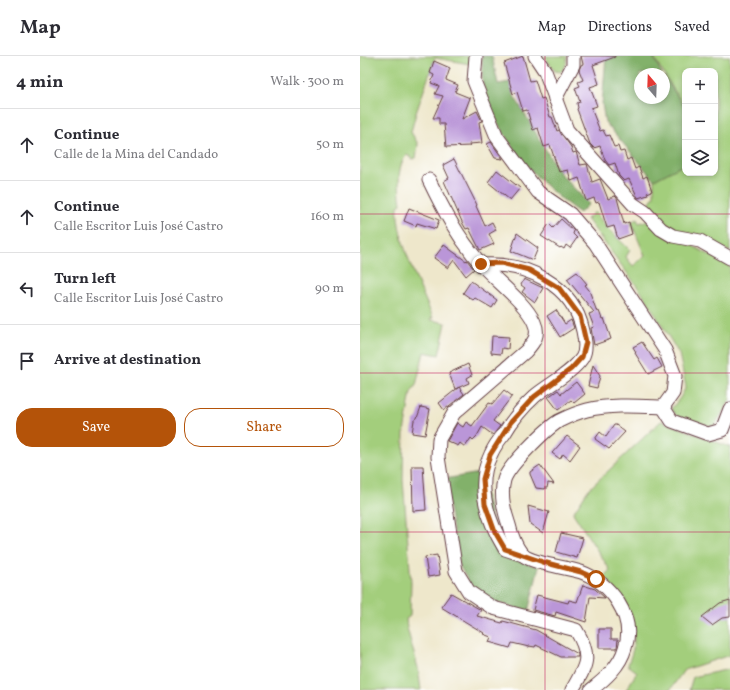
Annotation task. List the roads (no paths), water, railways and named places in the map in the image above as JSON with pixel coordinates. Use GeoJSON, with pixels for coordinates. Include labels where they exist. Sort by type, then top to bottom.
{"type":"FeatureCollection","features":[{"type":"Feature","properties":{"kind":"street"},"geometry":{"type":"LineString","coordinates":[[476,56],[474,81],[497,138],[538,192],[570,214],[595,243],[665,350],[675,376],[673,393],[663,407]]}},
{"type":"Feature","properties":{"kind":"street"},"geometry":{"type":"LineString","coordinates":[[535,56],[545,71],[568,130],[633,204],[645,212],[661,229],[673,236],[700,241],[730,258]]}},
{"type":"Feature","properties":{"kind":"street"},"geometry":{"type":"LineString","coordinates":[[555,99],[573,65],[574,56]]}},
{"type":"Feature","properties":{"kind":"street"},"geometry":{"type":"LineString","coordinates":[[429,180],[459,237],[481,264],[519,302],[534,321],[536,331],[536,340],[526,352],[454,413],[439,439],[438,457],[456,571],[469,592],[493,608],[576,630],[585,645],[586,658],[584,670],[572,690]]}},
{"type":"Feature","properties":{"kind":"street"},"geometry":{"type":"LineString","coordinates":[[481,264],[501,263],[529,270],[559,288],[580,316],[586,342],[582,357],[571,369],[534,397],[511,422],[490,455],[483,479],[485,504],[495,532],[505,549],[543,562],[581,572],[596,579],[614,595],[626,619],[625,648],[615,668],[591,690]]}},
{"type":"Feature","properties":{"kind":"street"},"geometry":{"type":"LineString","coordinates":[[523,555],[512,535],[505,515],[502,494],[504,479],[511,468],[530,446],[559,421],[586,410],[623,405],[663,407]]}},
{"type":"Feature","properties":{"kind":"street"},"geometry":{"type":"LineString","coordinates":[[663,407],[672,421],[708,434],[722,430],[730,410]]}}]}
